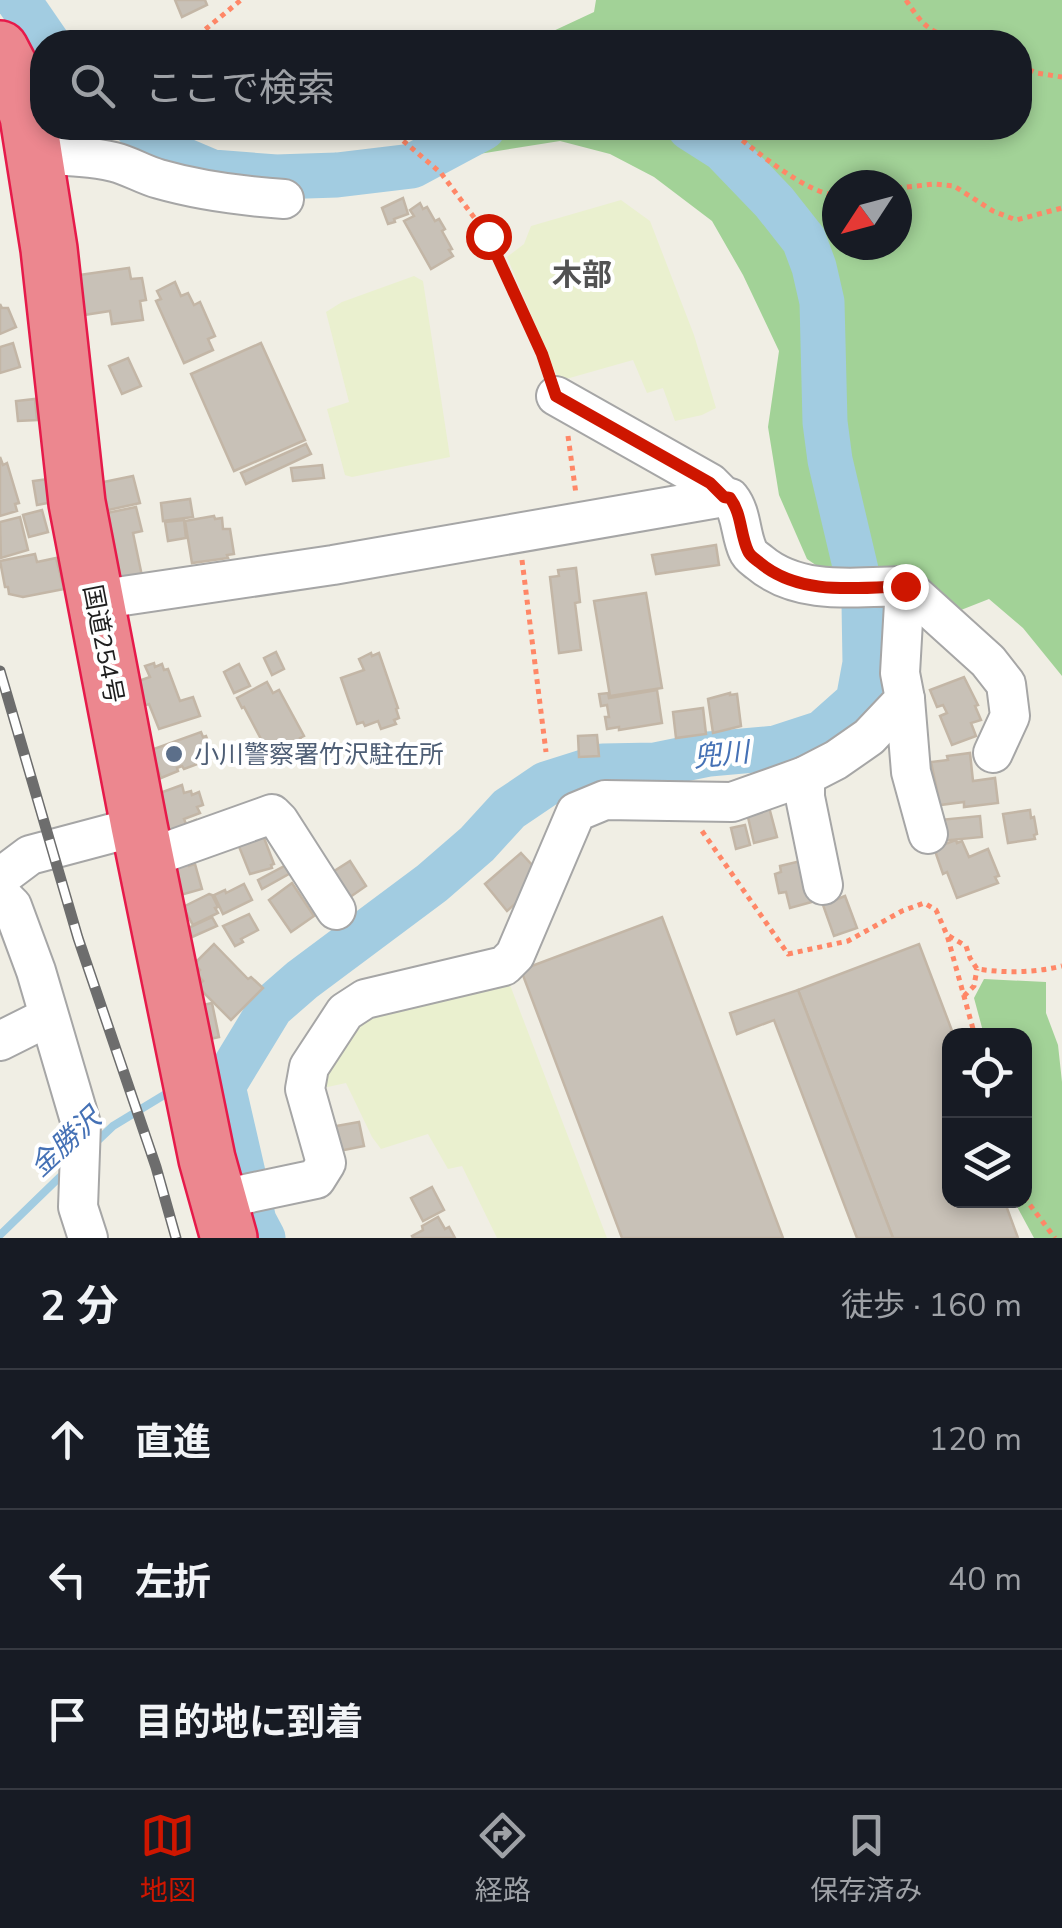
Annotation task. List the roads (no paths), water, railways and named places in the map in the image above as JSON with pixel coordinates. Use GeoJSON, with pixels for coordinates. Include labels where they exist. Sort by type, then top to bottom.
{"type":"FeatureCollection","features":[{"type":"Feature","properties":{"kind":"highway","name":"国道254号"},"geometry":{"type":"LineString","coordinates":[[0,49],[30,126]]}},
{"type":"Feature","properties":{"kind":"highway","name":"国道254号"},"geometry":{"type":"LineString","coordinates":[[33,140],[77,503],[142,842],[223,1219]]}},
{"type":"Feature","properties":{"kind":"street"},"geometry":{"type":"LineString","coordinates":[[36,155],[117,162],[196,190],[284,199]]}},
{"type":"Feature","properties":{"kind":"street"},"geometry":{"type":"LineString","coordinates":[[556,396],[710,483],[724,497]]}},
{"type":"Feature","properties":{"kind":"street"},"geometry":{"type":"LineString","coordinates":[[96,600],[333,565],[730,498],[736,506],[749,554],[770,571],[800,583],[830,588],[905,586],[988,661],[1006,684],[1010,716],[993,753]]}},
{"type":"Feature","properties":{"kind":"street"},"geometry":{"type":"LineString","coordinates":[[905,586],[900,673],[911,772],[928,834]]}},
{"type":"Feature","properties":{"kind":"street"},"geometry":{"type":"LineString","coordinates":[[223,1219],[316,1178],[326,1164],[305,1089],[309,1067],[346,1012],[365,999],[504,966],[515,955],[576,812],[606,800],[732,802],[805,776],[836,760],[869,737],[904,699]]}},
{"type":"Feature","properties":{"kind":"street"},"geometry":{"type":"LineString","coordinates":[[805,776],[805,797],[823,885]]}},
{"type":"Feature","properties":{"kind":"street"},"geometry":{"type":"LineString","coordinates":[[0,882],[30,855],[142,842],[272,814],[336,910]]}},
{"type":"Feature","properties":{"kind":"street"},"geometry":{"type":"LineString","coordinates":[[0,894],[12,906],[36,970],[81,1124],[78,1207],[88,1238]]}},
{"type":"Feature","properties":{"kind":"street"},"geometry":{"type":"LineString","coordinates":[[0,1040],[48,1016]]}},
{"type":"Feature","properties":{"kind":"waterway","name":"兜川"},"geometry":{"type":"LineString","coordinates":[[18,0],[39,30]]}},
{"type":"Feature","properties":{"kind":"waterway","name":"兜川"},"geometry":{"type":"LineString","coordinates":[[150,140],[160,150],[212,172],[276,177],[412,166],[461,140]]}},
{"type":"Feature","properties":{"kind":"waterway","name":"兜川"},"geometry":{"type":"LineString","coordinates":[[263,1238],[254,1221],[223,1086],[271,1007],[432,883],[477,844],[509,809],[546,784],[603,766],[655,765],[709,754],[776,748],[822,733],[858,701],[865,663],[864,604],[830,460],[825,422],[822,302],[814,267],[804,240],[774,202],[723,149],[709,140]]}},
{"type":"Feature","properties":{"kind":"waterway","name":"金勝沢"},"geometry":{"type":"LineString","coordinates":[[213,1068],[245,1049]]}},
{"type":"Feature","properties":{"kind":"waterway","name":"金勝沢"},"geometry":{"type":"LineString","coordinates":[[93,1145],[113,1126],[169,1092]]}},
{"type":"Feature","properties":{"kind":"waterway","name":"金勝沢"},"geometry":{"type":"LineString","coordinates":[[0,1235],[65,1172]]}},
{"type":"Feature","properties":{"kind":"railway"},"geometry":{"type":"LineString","coordinates":[[0,671],[78,938],[156,1167],[176,1238]]}},
{"type":"Feature","properties":{"kind":"place","name":"小川警察署竹沢駐在所"},"geometry":{"type":"Point","coordinates":[174,754]}},
{"type":"Feature","properties":{"kind":"district","name":"木部"},"geometry":{"type":"Point","coordinates":[582,275]}}]}
